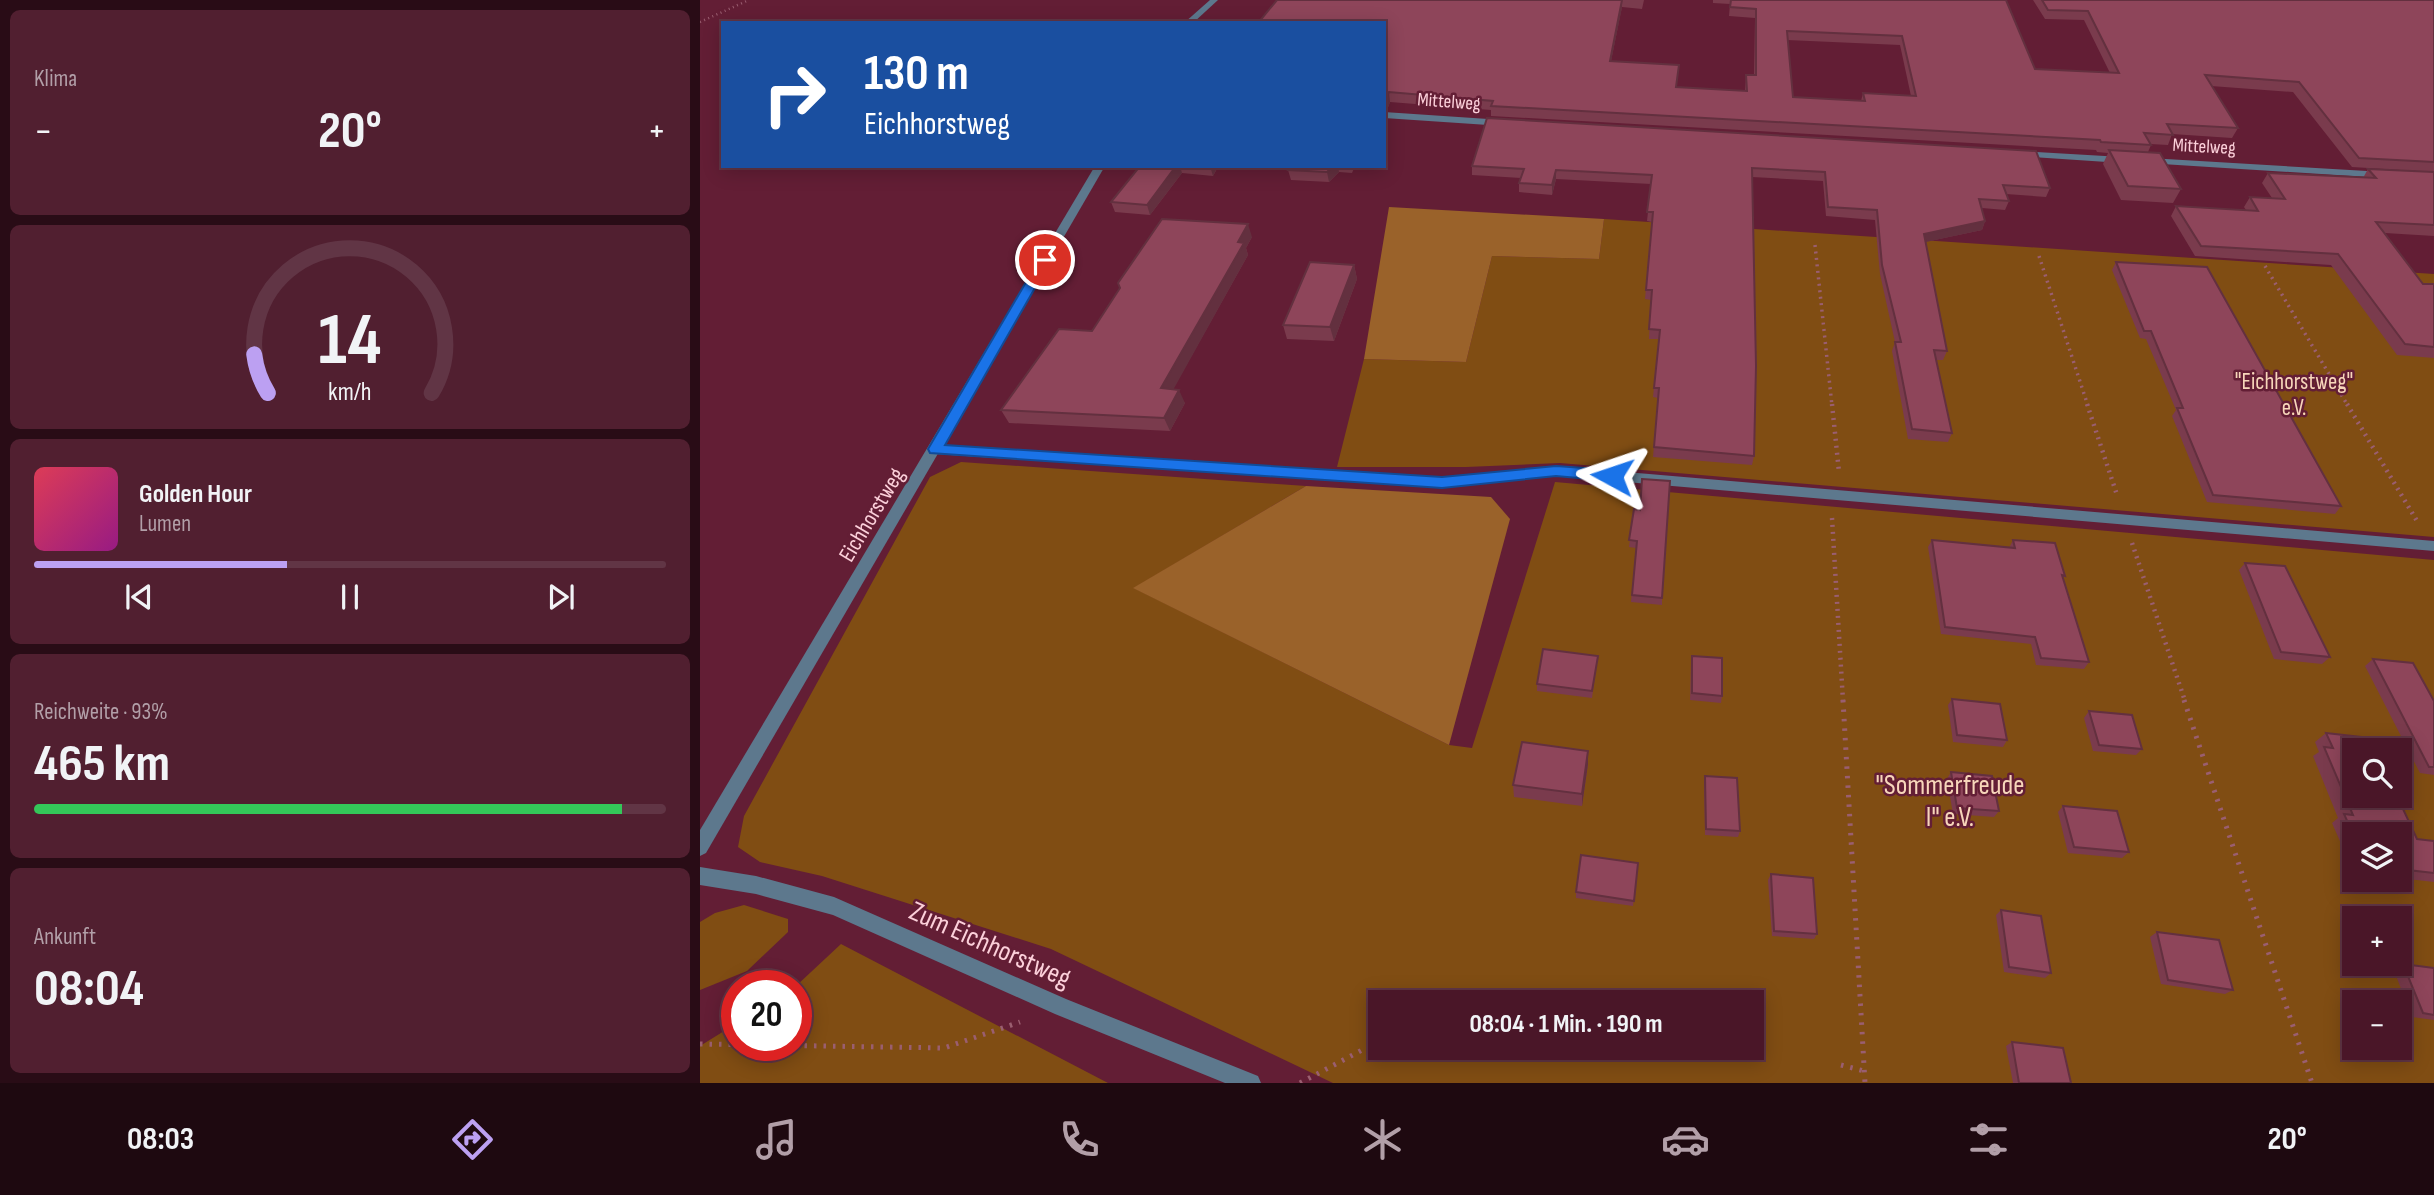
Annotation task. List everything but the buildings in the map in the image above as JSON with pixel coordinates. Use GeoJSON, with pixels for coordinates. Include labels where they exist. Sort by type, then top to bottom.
{"type":"FeatureCollection","features":[{"type":"Feature","properties":{"kind":"street"},"geometry":{"type":"LineString","coordinates":[[1190,21],[1214,0]]}},
{"type":"Feature","properties":{"kind":"street","name":"Mittelweg"},"geometry":{"type":"LineString","coordinates":[[1386,115],[1507,123]]}},
{"type":"Feature","properties":{"kind":"street"},"geometry":{"type":"LineString","coordinates":[[2004,153],[2129,160]]}},
{"type":"Feature","properties":{"kind":"street","name":"Mittelweg"},"geometry":{"type":"LineString","coordinates":[[2143,161],[2392,176]]}},
{"type":"Feature","properties":{"kind":"street","name":"Eichhorstweg"},"geometry":{"type":"LineString","coordinates":[[700,847],[1099,168]]}},
{"type":"Feature","properties":{"kind":"street"},"geometry":{"type":"LineString","coordinates":[[935,449],[1442,482],[1556,471],[2433,545]]}},
{"type":"Feature","properties":{"kind":"street","name":"Zum Eichhorstweg"},"geometry":{"type":"LineString","coordinates":[[700,876],[755,885],[834,906],[1062,1007],[1251,1083]]}},
{"type":"Feature","properties":{"kind":"path"},"geometry":{"type":"LineString","coordinates":[[700,22],[748,0]]}},
{"type":"Feature","properties":{"kind":"path"},"geometry":{"type":"LineString","coordinates":[[1815,244],[1840,479],[1831,509],[1865,1083]]}},
{"type":"Feature","properties":{"kind":"path"},"geometry":{"type":"LineString","coordinates":[[2039,256],[2312,1083]]}},
{"type":"Feature","properties":{"kind":"path"},"geometry":{"type":"LineString","coordinates":[[2265,266],[2433,545]]}},
{"type":"Feature","properties":{"kind":"path"},"geometry":{"type":"LineString","coordinates":[[700,1044],[944,1048],[1062,1007]]}},
{"type":"Feature","properties":{"kind":"path"},"geometry":{"type":"LineString","coordinates":[[1300,1083],[1368,1047]]}},
{"type":"Feature","properties":{"kind":"path"},"geometry":{"type":"LineString","coordinates":[[1842,1065],[1864,1071]]}},
{"type":"Feature","properties":{"kind":"green space","name":"\"Eichhorstweg\" e.V."},"geometry":{"type":"Polygon","coordinates":[[[1604,219],[2434,274],[2434,537],[1560,463],[1466,467],[1337,467],[1364,359],[1466,362],[1492,256],[1599,259],[1604,219]]]}},
{"type":"Feature","properties":{"kind":"green space","name":"\"Sommerfreude I\" e.V."},"geometry":{"type":"Polygon","coordinates":[[[961,462],[1306,486],[1134,588],[1449,745],[1472,748],[1555,482],[2434,560],[2434,1083],[1333,1083],[1051,949],[822,876],[760,862],[738,847],[744,816],[930,477],[961,462]]]}},
{"type":"Feature","properties":{"kind":"green space"},"geometry":{"type":"Polygon","coordinates":[[[744,905],[788,919],[788,932],[748,970],[721,970],[721,982],[700,990],[700,922],[715,913],[744,905]]]}},
{"type":"Feature","properties":{"kind":"green space"},"geometry":{"type":"Polygon","coordinates":[[[841,944],[1108,1083],[700,1083],[700,1046],[721,1033],[721,1061],[812,1061],[812,971],[841,944]]]}},
{"type":"Feature","properties":{"kind":"shaded area"},"geometry":{"type":"Polygon","coordinates":[[[1389,207],[1604,219],[1599,259],[1492,256],[1466,362],[1364,359],[1389,207]]]}},
{"type":"Feature","properties":{"kind":"shaded area"},"geometry":{"type":"Polygon","coordinates":[[[1306,486],[1491,497],[1510,519],[1449,745],[1133,588],[1306,486]]]}},
{"type":"Feature","properties":{"kind":"route"},"geometry":{"type":"LineString","coordinates":[[1045,260],[935,449],[1442,482],[1556,471],[1612,476]]}}]}
